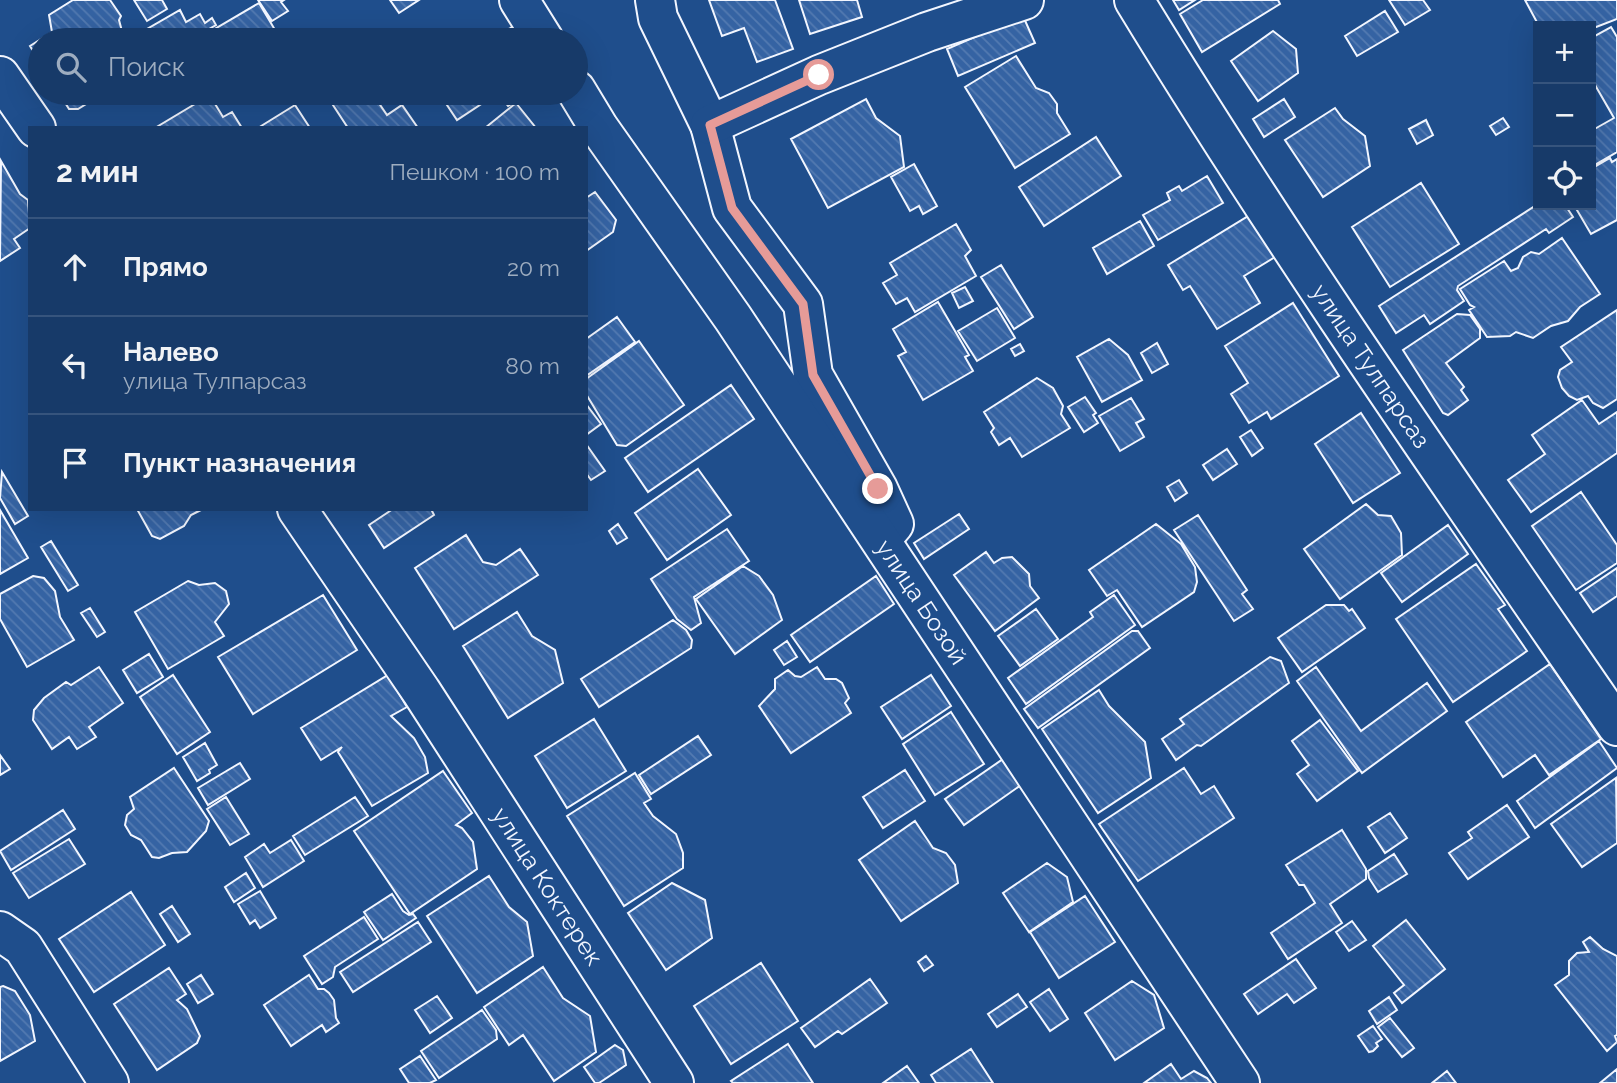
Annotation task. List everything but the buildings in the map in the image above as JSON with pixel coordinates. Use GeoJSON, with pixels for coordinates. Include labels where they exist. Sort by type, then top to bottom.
{"type":"FeatureCollection","features":[{"type":"Feature","properties":{"kind":"street"},"geometry":{"type":"LineString","coordinates":[[519,0],[536,28]]}},
{"type":"Feature","properties":{"kind":"street"},"geometry":{"type":"LineString","coordinates":[[655,0],[658,18],[710,125],[732,208],[803,304],[813,375],[878,489],[894,524],[879,541]]}},
{"type":"Feature","properties":{"kind":"street"},"geometry":{"type":"LineString","coordinates":[[710,125],[819,75],[927,32],[1024,0]]}},
{"type":"Feature","properties":{"kind":"street","name":"улица Тулпарсаз"},"geometry":{"type":"LineString","coordinates":[[1134,0],[1204,116],[1362,355],[1617,726]]}},
{"type":"Feature","properties":{"kind":"street"},"geometry":{"type":"LineString","coordinates":[[0,76],[35,126]]}},
{"type":"Feature","properties":{"kind":"street","name":"улица Бозой"},"geometry":{"type":"LineString","coordinates":[[585,105],[733,318],[1240,1083]]}},
{"type":"Feature","properties":{"kind":"street","name":"улица Коктерек"},"geometry":{"type":"LineString","coordinates":[[298,511],[421,691],[674,1083]]}},
{"type":"Feature","properties":{"kind":"street"},"geometry":{"type":"LineString","coordinates":[[0,931],[23,947],[109,1083]]}},
{"type":"Feature","properties":{"kind":"route"},"geometry":{"type":"LineString","coordinates":[[819,75],[710,125],[732,208],[803,304],[813,375],[878,489]]}}]}
